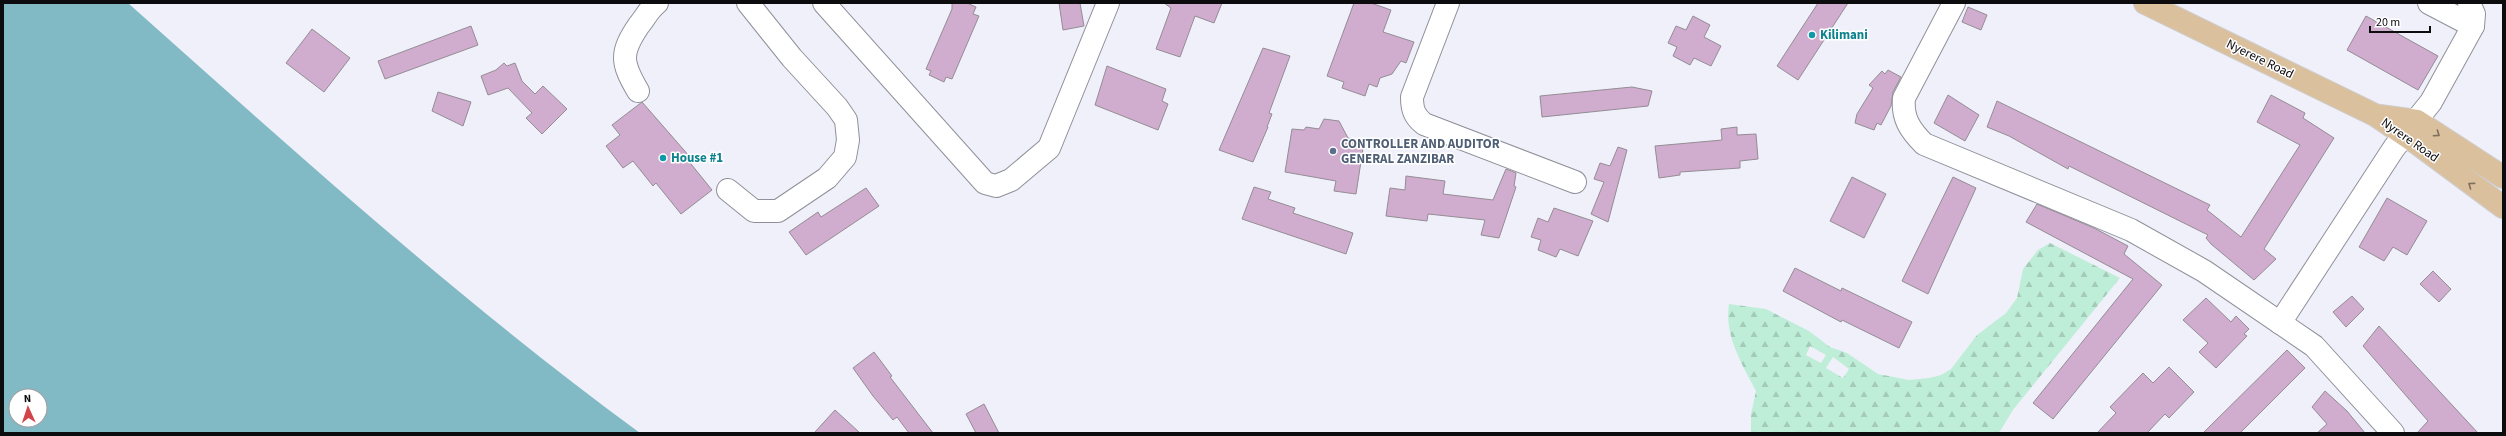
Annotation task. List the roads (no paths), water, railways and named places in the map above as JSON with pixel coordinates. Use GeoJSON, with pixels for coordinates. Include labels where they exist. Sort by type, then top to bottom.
{"type":"FeatureCollection","features":[{"type":"Feature","properties":{"kind":"main road","name":"Nyerere Road"},"geometry":{"type":"LineString","coordinates":[[2145,3],[2375,116]]}},
{"type":"Feature","properties":{"kind":"main road","name":"Nyrere Road"},"geometry":{"type":"LineString","coordinates":[[2375,116],[2411,128],[2503,177]]}},
{"type":"Feature","properties":{"kind":"main road","name":"Nyrere Road"},"geometry":{"type":"LineString","coordinates":[[2411,128],[2503,207]]}},
{"type":"Feature","properties":{"kind":"street"},"geometry":{"type":"LineString","coordinates":[[638,91],[626,72],[624,52],[629,41],[656,3]]}},
{"type":"Feature","properties":{"kind":"street"},"geometry":{"type":"LineString","coordinates":[[728,190],[754,211],[778,211],[827,178],[845,157],[848,140],[846,120],[837,107],[792,58],[748,3]]}},
{"type":"Feature","properties":{"kind":"street"},"geometry":{"type":"LineString","coordinates":[[824,3],[985,183],[996,186],[1011,180],[1049,148],[1108,3]]}},
{"type":"Feature","properties":{"kind":"street"},"geometry":{"type":"LineString","coordinates":[[1448,3],[1412,97],[1412,108],[1417,118],[1424,124],[1576,182]]}},
{"type":"Feature","properties":{"kind":"street"},"geometry":{"type":"LineString","coordinates":[[1954,3],[1904,98],[1903,110],[1907,122],[1912,132],[1924,144],[2131,230],[2204,271],[2314,346],[2394,433]]}},
{"type":"Feature","properties":{"kind":"street"},"geometry":{"type":"LineString","coordinates":[[2429,3],[2473,26]]}},
{"type":"Feature","properties":{"kind":"street"},"geometry":{"type":"LineString","coordinates":[[2280,323],[2411,128],[2473,26],[2474,14],[2469,3]]}},
{"type":"Feature","properties":{"kind":"water"},"geometry":{"type":"Polygon","coordinates":[[[3,3],[128,3],[315,169],[443,278],[573,383],[640,433],[3,433],[3,3]]]}},
{"type":"Feature","properties":{"kind":"place","name":"Kilimani"},"geometry":{"type":"Point","coordinates":[1812,35]}},
{"type":"Feature","properties":{"kind":"place","name":"CONTROLLER AND AUDITOR GENERAL ZANZIBAR"},"geometry":{"type":"Point","coordinates":[1333,151]}},
{"type":"Feature","properties":{"kind":"place","name":"House #1"},"geometry":{"type":"Point","coordinates":[663,158]}}]}
